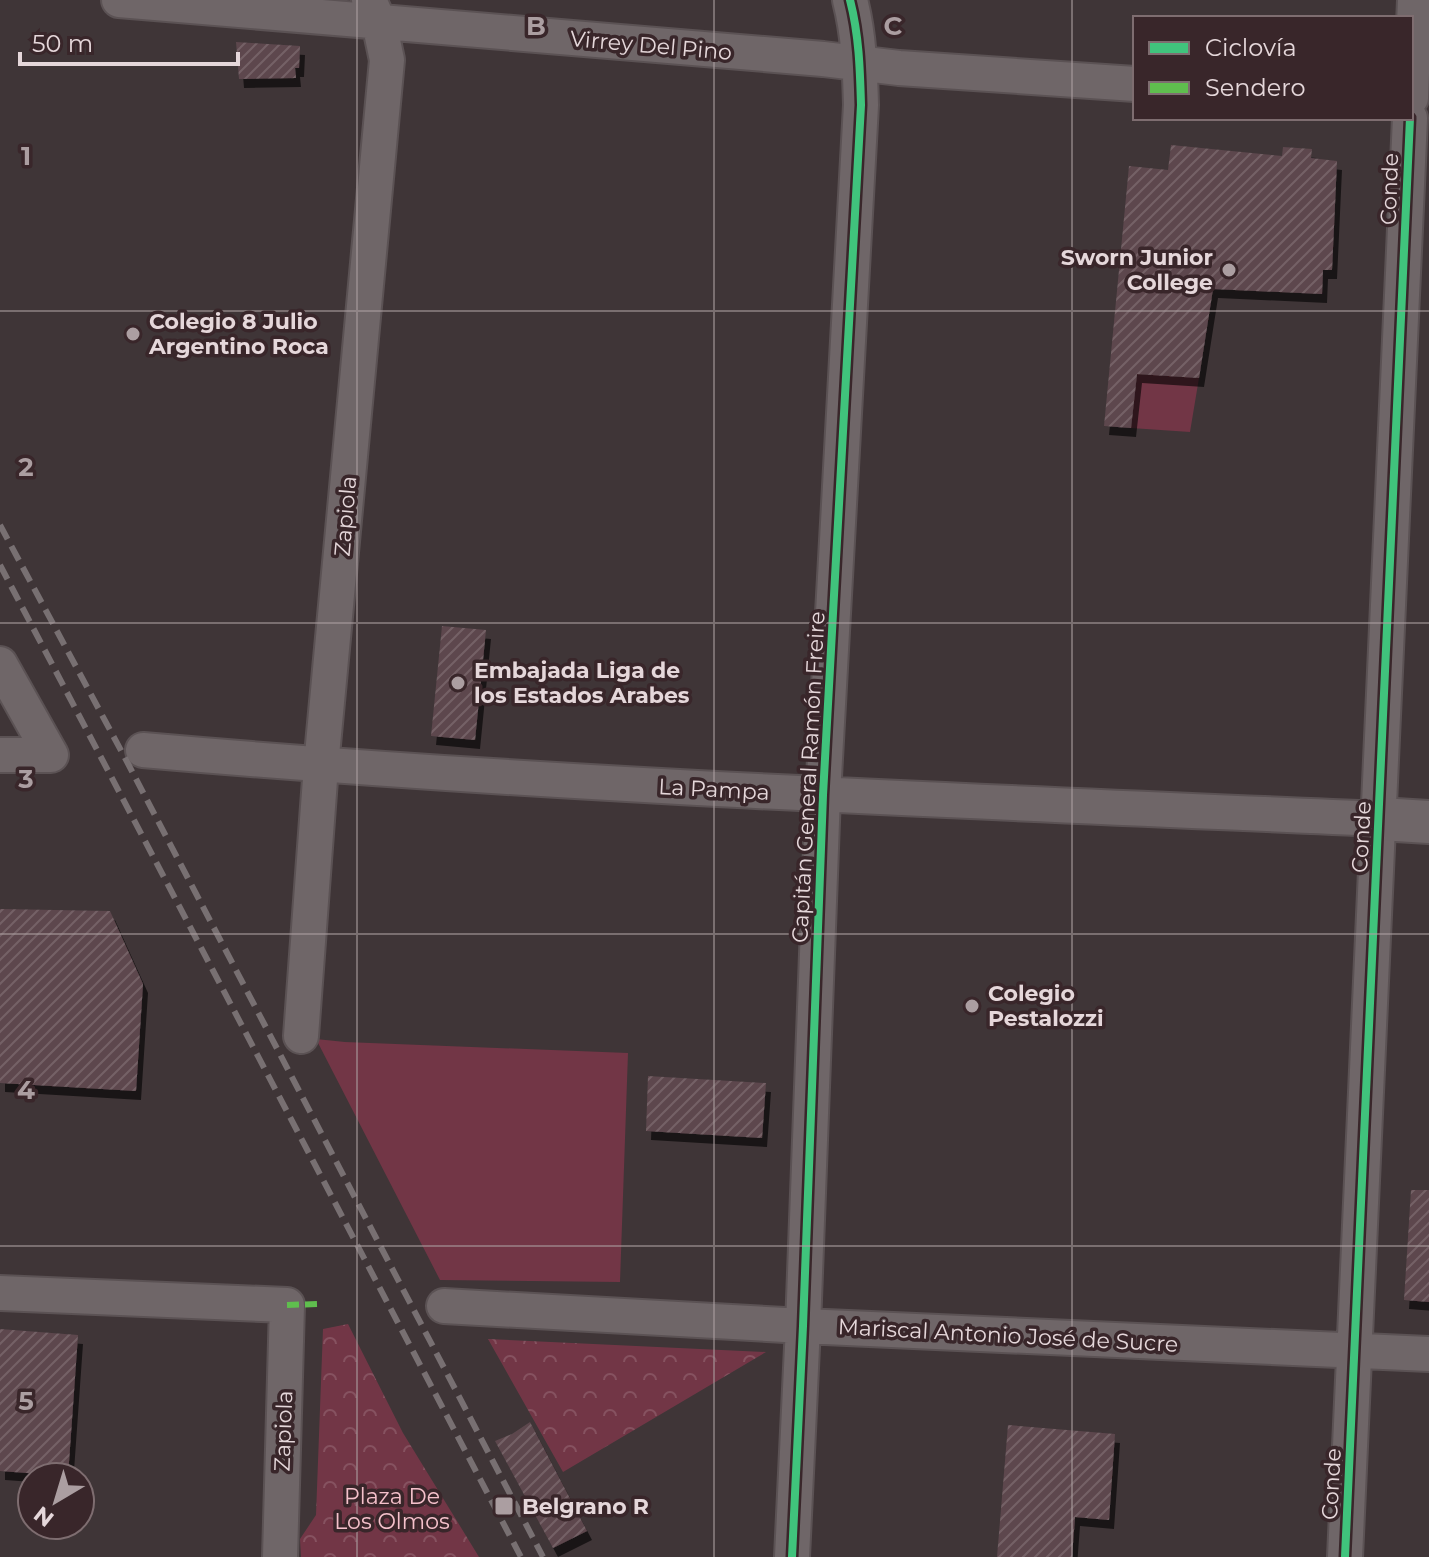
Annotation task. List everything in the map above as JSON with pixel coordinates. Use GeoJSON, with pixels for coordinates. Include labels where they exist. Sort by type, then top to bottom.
{"type":"FeatureCollection","features":[{"type":"Feature","properties":{"kind":"street","name":"Virrey Del Pino"},"geometry":{"type":"LineString","coordinates":[[119,0],[374,11],[860,64],[1133,84]]}},
{"type":"Feature","properties":{"kind":"street","name":"Capitán General Ramón Freire"},"geometry":{"type":"LineString","coordinates":[[792,1557],[823,795],[861,105],[856,24],[850,0]]}},
{"type":"Feature","properties":{"kind":"street"},"geometry":{"type":"LineString","coordinates":[[1413,50],[1415,0]]}},
{"type":"Feature","properties":{"kind":"street","name":"Zapiola"},"geometry":{"type":"LineString","coordinates":[[301,1036],[321,766],[387,60],[374,11]]}},
{"type":"Feature","properties":{"kind":"street","name":"Conde"},"geometry":{"type":"LineString","coordinates":[[1345,1557],[1410,120]]}},
{"type":"Feature","properties":{"kind":"street"},"geometry":{"type":"LineString","coordinates":[[0,664],[51,755],[0,755]]}},
{"type":"Feature","properties":{"kind":"street","name":"La Pampa"},"geometry":{"type":"LineString","coordinates":[[143,750],[321,766],[823,795],[1429,822]]}},
{"type":"Feature","properties":{"kind":"street","name":"Zapiola"},"geometry":{"type":"LineString","coordinates":[[0,1293],[287,1305],[280,1557]]}},
{"type":"Feature","properties":{"kind":"street","name":"Mariscal Antonio José de Sucre"},"geometry":{"type":"LineString","coordinates":[[444,1306],[803,1326],[1429,1354]]}},
{"type":"Feature","properties":{"kind":"green space"},"geometry":{"type":"Polygon","coordinates":[[[1137,374],[1199,378],[1190,432],[1131,428],[1137,374]]]}},
{"type":"Feature","properties":{"kind":"green space"},"geometry":{"type":"Polygon","coordinates":[[[316,1039],[628,1053],[620,1282],[440,1280],[316,1039]]]}},
{"type":"Feature","properties":{"kind":"green space","name":"Plaza De Los Olmos"},"geometry":{"type":"Polygon","coordinates":[[[348,1324],[403,1433],[479,1557],[301,1557],[300,1539],[316,1515],[323,1329],[348,1324]]]}},
{"type":"Feature","properties":{"kind":"green space"},"geometry":{"type":"Polygon","coordinates":[[[488,1339],[766,1352],[563,1472],[488,1339]]]}},
{"type":"Feature","properties":{"kind":"building"},"geometry":{"type":"Polygon","coordinates":[[[236,42],[300,46],[296,78],[239,79],[236,42]]]}},
{"type":"Feature","properties":{"kind":"building","name":"Sworn Junior College"},"geometry":{"type":"Polygon","coordinates":[[[1171,145],[1282,156],[1283,147],[1312,149],[1311,158],[1337,161],[1332,270],[1323,270],[1322,294],[1213,289],[1199,378],[1137,374],[1131,428],[1104,426],[1129,166],[1168,170],[1171,145]]]}},
{"type":"Feature","properties":{"kind":"building","name":"Embajada Liga de los Estados Arabes"},"geometry":{"type":"Polygon","coordinates":[[[442,626],[486,630],[475,740],[431,736],[442,626]]]}},
{"type":"Feature","properties":{"kind":"building"},"geometry":{"type":"Polygon","coordinates":[[[0,909],[110,911],[143,984],[136,1091],[0,1083],[0,909]]]}},
{"type":"Feature","properties":{"kind":"building"},"geometry":{"type":"Polygon","coordinates":[[[648,1076],[766,1083],[762,1138],[646,1131],[648,1076]]]}},
{"type":"Feature","properties":{"kind":"building"},"geometry":{"type":"Polygon","coordinates":[[[1411,1190],[1429,1190],[1429,1302],[1404,1300],[1411,1190]]]}},
{"type":"Feature","properties":{"kind":"building"},"geometry":{"type":"Polygon","coordinates":[[[0,1329],[78,1335],[69,1461],[16,1461],[16,1472],[0,1471],[0,1329]]]}},
{"type":"Feature","properties":{"kind":"building"},"geometry":{"type":"Polygon","coordinates":[[[530,1422],[587,1531],[553,1548],[495,1441],[530,1422]]]}},
{"type":"Feature","properties":{"kind":"building"},"geometry":{"type":"Polygon","coordinates":[[[1008,1425],[1115,1434],[1109,1520],[1075,1517],[1072,1557],[997,1557],[1008,1425]]]}},
{"type":"Feature","properties":{"kind":"railway"},"geometry":{"type":"LineString","coordinates":[[0,525],[543,1557]]}},
{"type":"Feature","properties":{"kind":"railway"},"geometry":{"type":"LineString","coordinates":[[0,565],[521,1557]]}},
{"type":"Feature","properties":{"kind":"marked path"},"geometry":{"type":"LineString","coordinates":[[287,1305],[318,1304]]}},
{"type":"Feature","properties":{"kind":"cycle path"},"geometry":{"type":"LineString","coordinates":[[792,1557],[823,795],[861,105],[857,39],[850,0]]}},
{"type":"Feature","properties":{"kind":"cycle path"},"geometry":{"type":"LineString","coordinates":[[1345,1557],[1410,120]]}},
{"type":"Feature","properties":{"kind":"place","name":"Sworn Junior College"},"geometry":{"type":"Point","coordinates":[1229,270]}},
{"type":"Feature","properties":{"kind":"place","name":"Colegio 8 Julio Argentino Roca"},"geometry":{"type":"Point","coordinates":[133,334]}},
{"type":"Feature","properties":{"kind":"place","name":"Embajada Liga de los Estados Arabes"},"geometry":{"type":"Point","coordinates":[458,683]}},
{"type":"Feature","properties":{"kind":"place","name":"Colegio Pestalozzi"},"geometry":{"type":"Point","coordinates":[972,1006]}},
{"type":"Feature","properties":{"kind":"place","name":"Belgrano R"},"geometry":{"type":"Point","coordinates":[504,1506]}}]}
